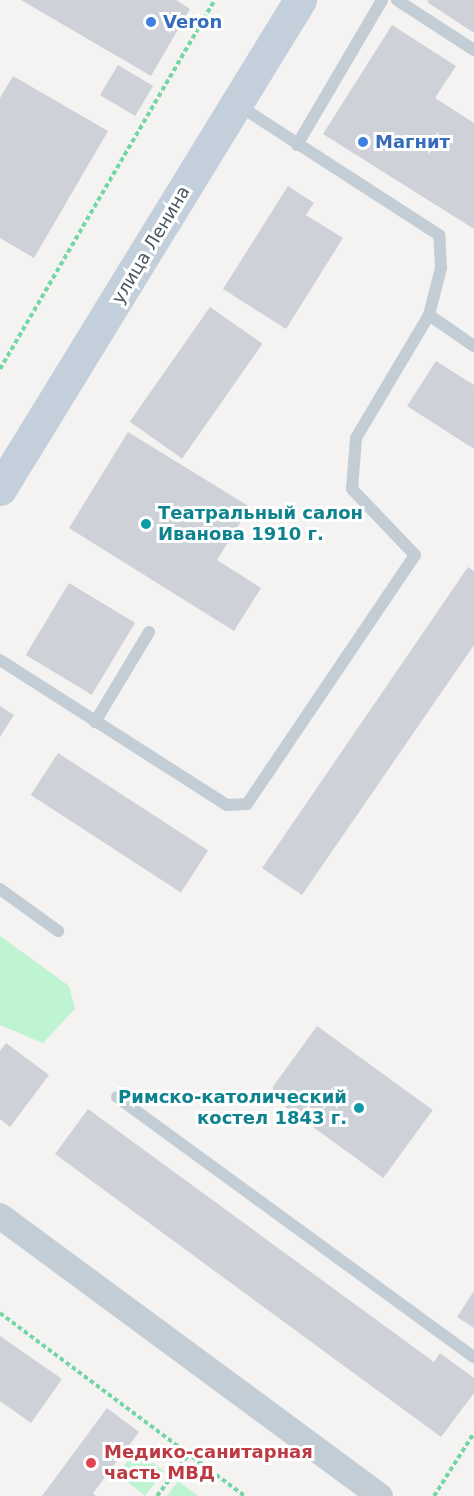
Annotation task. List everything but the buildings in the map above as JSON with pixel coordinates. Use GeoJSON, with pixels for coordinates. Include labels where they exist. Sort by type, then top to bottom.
{"type":"FeatureCollection","features":[{"type":"Feature","properties":{"kind":"main road","name":"улица Ленина"},"geometry":{"type":"LineString","coordinates":[[0,489],[237,105],[296,2]]}},
{"type":"Feature","properties":{"kind":"street"},"geometry":{"type":"LineString","coordinates":[[0,1216],[380,1496]]}},
{"type":"Feature","properties":{"kind":"lane"},"geometry":{"type":"LineString","coordinates":[[297,145],[382,0]]}},
{"type":"Feature","properties":{"kind":"lane"},"geometry":{"type":"LineString","coordinates":[[397,0],[474,51]]}},
{"type":"Feature","properties":{"kind":"lane"},"geometry":{"type":"LineString","coordinates":[[0,660],[227,805],[247,804],[415,555],[352,489],[356,438],[429,315],[441,268],[439,235],[237,105]]}},
{"type":"Feature","properties":{"kind":"lane"},"geometry":{"type":"LineString","coordinates":[[429,315],[474,346]]}},
{"type":"Feature","properties":{"kind":"lane"},"geometry":{"type":"LineString","coordinates":[[95,722],[149,632]]}},
{"type":"Feature","properties":{"kind":"lane"},"geometry":{"type":"LineString","coordinates":[[0,889],[58,931]]}},
{"type":"Feature","properties":{"kind":"lane"},"geometry":{"type":"LineString","coordinates":[[117,1097],[474,1357]]}},
{"type":"Feature","properties":{"kind":"path"},"geometry":{"type":"LineString","coordinates":[[0,369],[215,0]]}},
{"type":"Feature","properties":{"kind":"path"},"geometry":{"type":"LineString","coordinates":[[0,1313],[245,1496]]}},
{"type":"Feature","properties":{"kind":"path"},"geometry":{"type":"LineString","coordinates":[[434,1496],[474,1433]]}},
{"type":"Feature","properties":{"kind":"path"},"geometry":{"type":"LineString","coordinates":[[157,1496],[189,1454]]}},
{"type":"Feature","properties":{"kind":"green space"},"geometry":{"type":"Polygon","coordinates":[[[0,936],[69,986],[75,1009],[43,1043],[0,1025],[0,936]]]}},
{"type":"Feature","properties":{"kind":"green space"},"geometry":{"type":"Polygon","coordinates":[[[136,1450],[164,1471],[145,1496],[117,1475],[136,1450]]]}},
{"type":"Feature","properties":{"kind":"green space"},"geometry":{"type":"Polygon","coordinates":[[[178,1481],[198,1496],[167,1496],[178,1481]]]}},
{"type":"Feature","properties":{"kind":"place","name":"Veron"},"geometry":{"type":"Point","coordinates":[151,22]}},
{"type":"Feature","properties":{"kind":"place","name":"Магнит"},"geometry":{"type":"Point","coordinates":[363,142]}},
{"type":"Feature","properties":{"kind":"place","name":"Театральный салон Иванова 1910 г."},"geometry":{"type":"Point","coordinates":[146,524]}},
{"type":"Feature","properties":{"kind":"place","name":"Римско-католический костел 1843 г."},"geometry":{"type":"Point","coordinates":[359,1108]}},
{"type":"Feature","properties":{"kind":"place","name":"Медико-санитарная часть МВД"},"geometry":{"type":"Point","coordinates":[91,1463]}}]}
